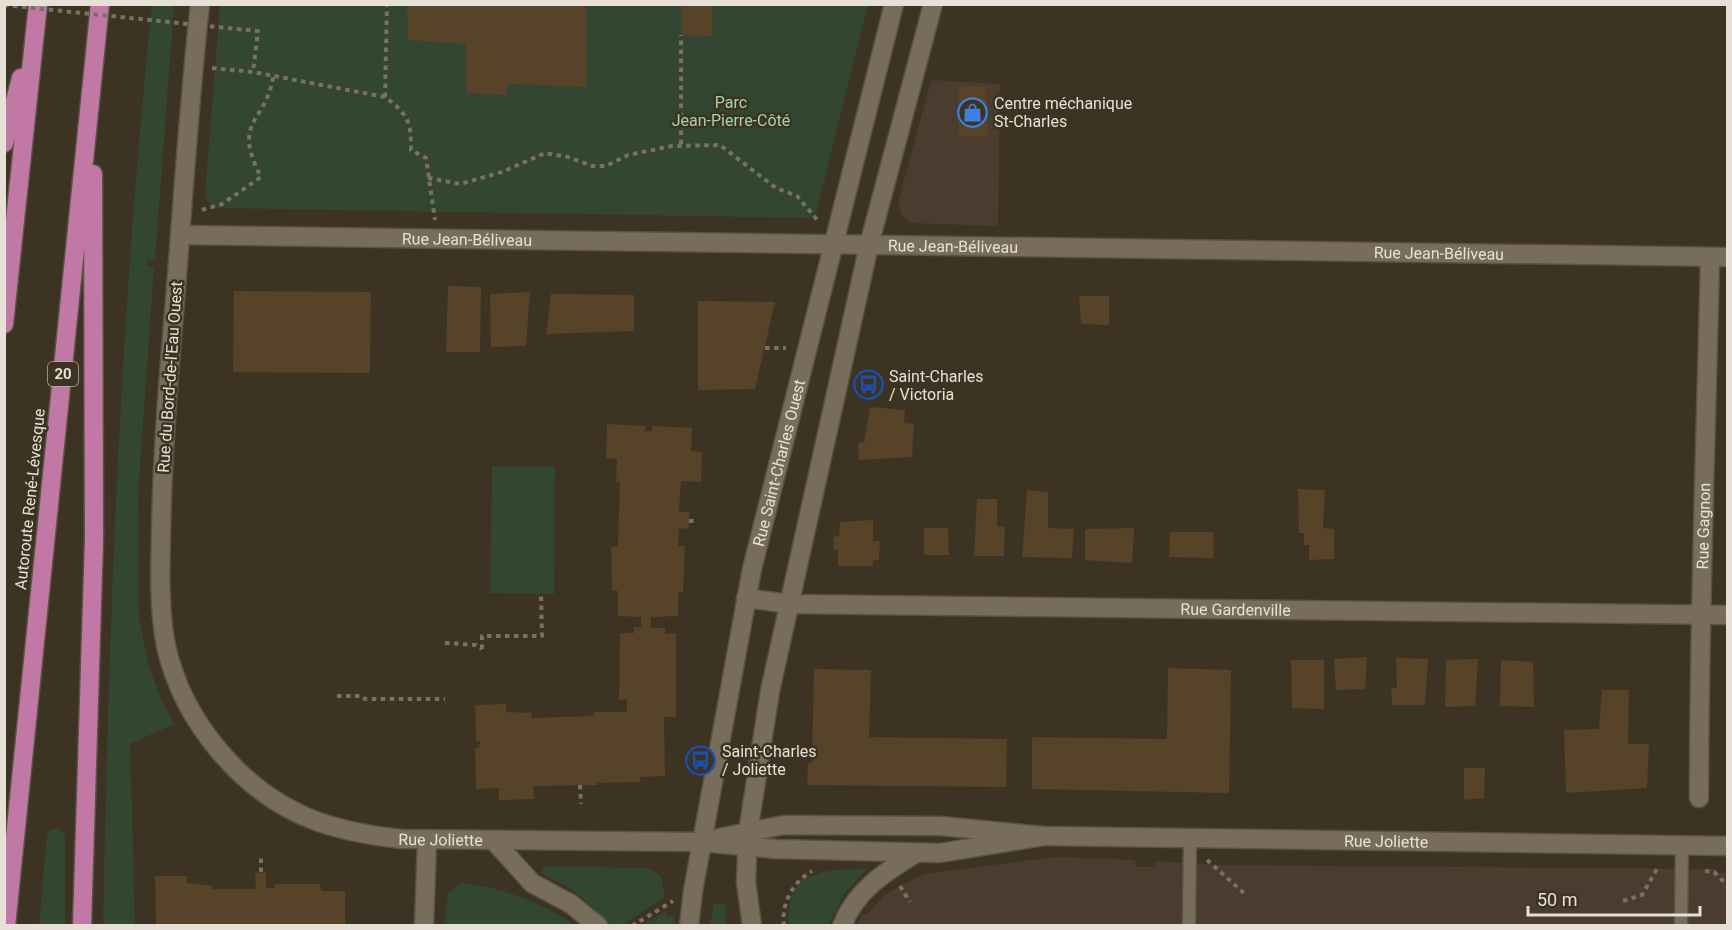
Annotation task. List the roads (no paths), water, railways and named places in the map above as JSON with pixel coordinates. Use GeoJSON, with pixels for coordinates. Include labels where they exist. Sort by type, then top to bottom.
{"type":"FeatureCollection","features":[{"type":"Feature","properties":{"kind":"highway","name":"Autoroute René-Lévesque"},"geometry":{"type":"LineString","coordinates":[[6,926],[100,4]]}},
{"type":"Feature","properties":{"kind":"highway"},"geometry":{"type":"LineString","coordinates":[[4,143],[37,13]]}},
{"type":"Feature","properties":{"kind":"highway"},"geometry":{"type":"LineString","coordinates":[[4,324],[37,13]]}},
{"type":"Feature","properties":{"kind":"highway"},"geometry":{"type":"LineString","coordinates":[[82,926],[94,539],[93,70]]}},
{"type":"Feature","properties":{"kind":"street","name":"Rue du Bord-de-l'Eau Ouest"},"geometry":{"type":"LineString","coordinates":[[200,4],[164,460],[161,604],[166,646],[172,667],[190,708],[211,740]]}},
{"type":"Feature","properties":{"kind":"street","name":"Rue Saint-Charles Ouest"},"geometry":{"type":"LineString","coordinates":[[689,926],[746,598],[832,244],[894,4]]}},
{"type":"Feature","properties":{"kind":"street"},"geometry":{"type":"LineString","coordinates":[[752,926],[746,882],[748,839],[770,691],[869,245],[933,4]]}},
{"type":"Feature","properties":{"kind":"street","name":"Rue Jean-Béliveau"},"geometry":{"type":"LineString","coordinates":[[181,235],[1719,257]]}},
{"type":"Feature","properties":{"kind":"street","name":"Rue Gagnon"},"geometry":{"type":"LineString","coordinates":[[1699,798],[1700,614],[1719,257]]}},
{"type":"Feature","properties":{"kind":"street","name":"Rue Gardenville"},"geometry":{"type":"LineString","coordinates":[[746,598],[789,604],[1728,615]]}},
{"type":"Feature","properties":{"kind":"street","name":"Rue Joliette"},"geometry":{"type":"LineString","coordinates":[[211,740],[239,771],[261,790],[314,820],[360,834],[427,840],[494,841],[702,842],[748,839],[916,853],[940,853],[1044,836]]}},
{"type":"Feature","properties":{"kind":"street","name":"Rue Joliette"},"geometry":{"type":"LineString","coordinates":[[748,839],[784,825],[941,826],[1044,836],[1728,846]]}},
{"type":"Feature","properties":{"kind":"street"},"geometry":{"type":"LineString","coordinates":[[424,926],[427,840]]}},
{"type":"Feature","properties":{"kind":"street"},"geometry":{"type":"LineString","coordinates":[[494,841],[532,883],[571,904],[598,926]]}},
{"type":"Feature","properties":{"kind":"street"},"geometry":{"type":"LineString","coordinates":[[842,926],[857,899],[873,882],[916,853]]}},
{"type":"Feature","properties":{"kind":"lane"},"geometry":{"type":"LineString","coordinates":[[1189,926],[1190,838]]}},
{"type":"Feature","properties":{"kind":"lane"},"geometry":{"type":"LineString","coordinates":[[1682,846],[1682,926]]}},
{"type":"Feature","properties":{"kind":"place","name":"Centre méchanique St-Charles"},"geometry":{"type":"Point","coordinates":[973,112]}},
{"type":"Feature","properties":{"kind":"place","name":"Saint-Charles / Victoria"},"geometry":{"type":"Point","coordinates":[868,385]}},
{"type":"Feature","properties":{"kind":"place","name":"Saint-Charles / Joliette"},"geometry":{"type":"Point","coordinates":[701,760]}},
{"type":"Feature","properties":{"kind":"park label","name":"Parc Jean-Pierre-Côté"},"geometry":{"type":"Point","coordinates":[731,111]}}]}
